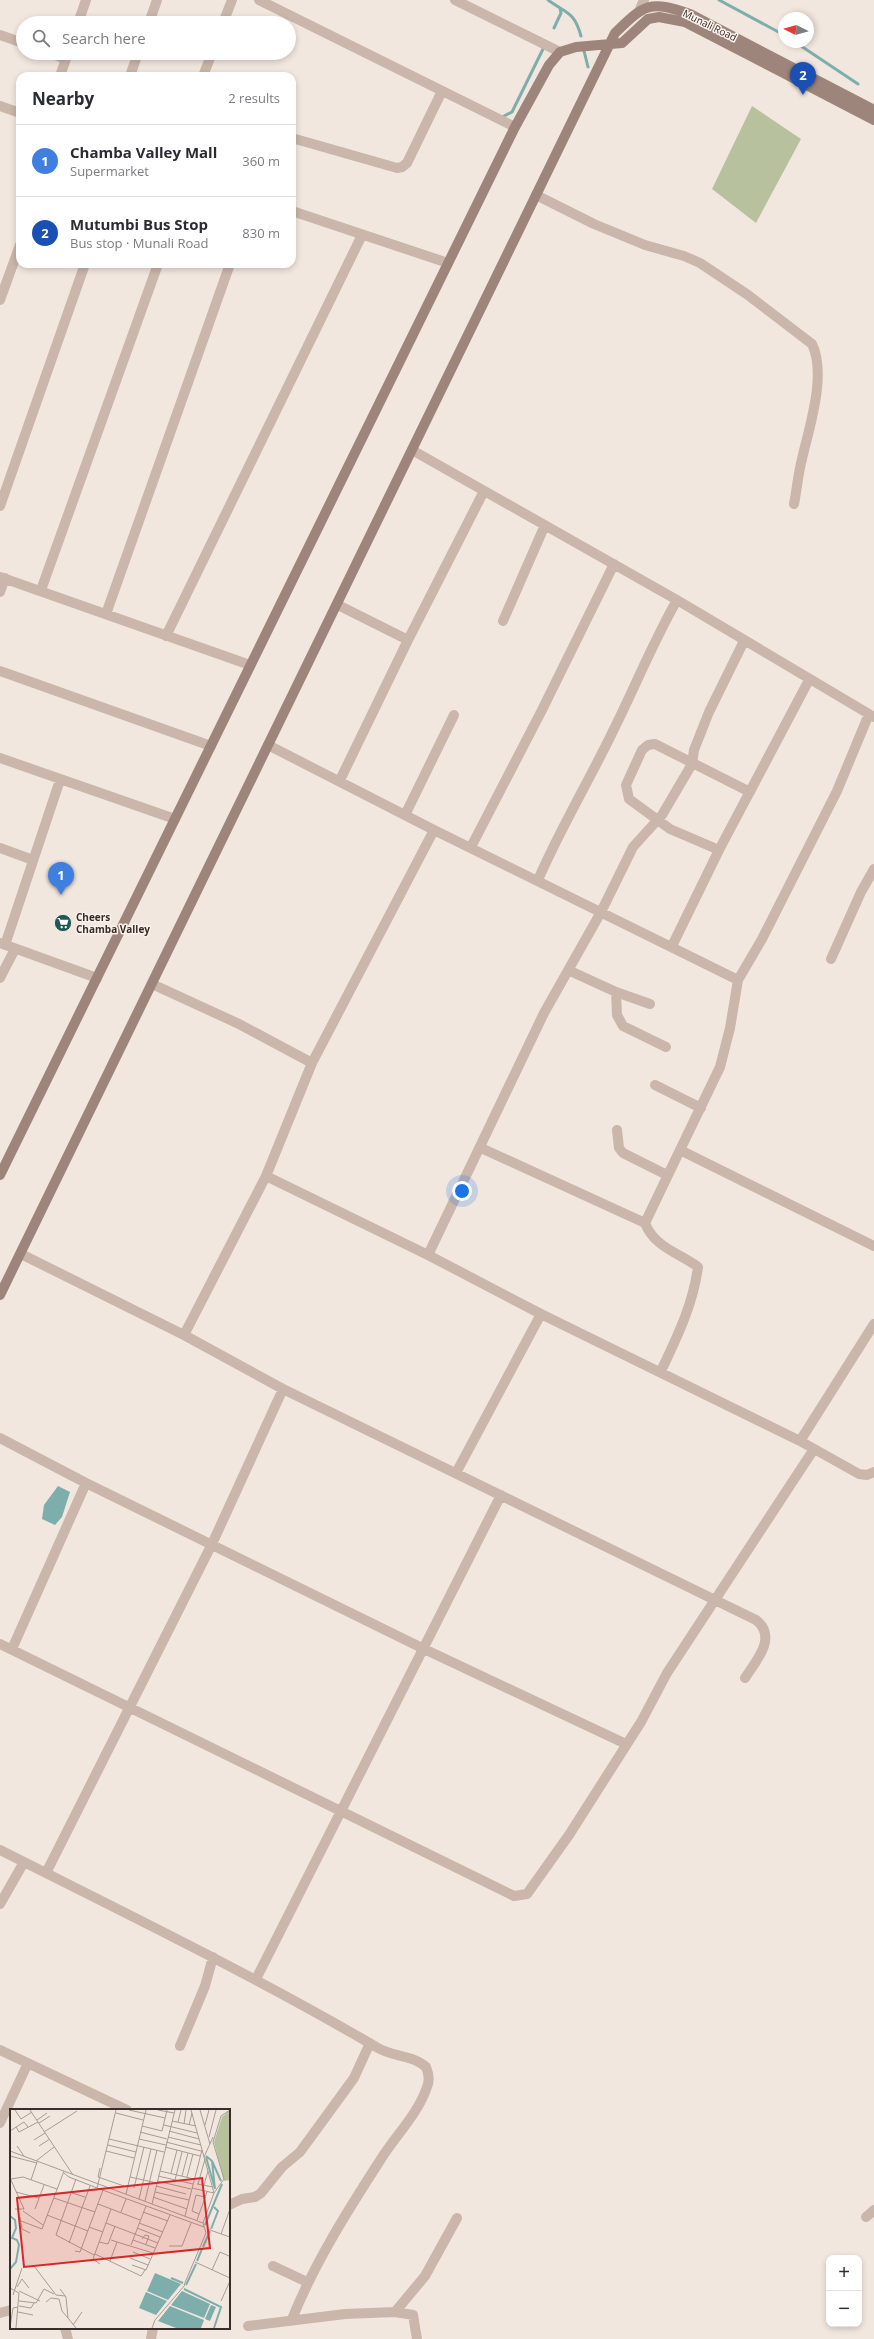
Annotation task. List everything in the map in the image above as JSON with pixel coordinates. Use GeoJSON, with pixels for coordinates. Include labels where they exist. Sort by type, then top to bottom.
{"type":"FeatureCollection","features":[{"type":"Feature","properties":{"kind":"main road","name":"Munali Road"},"geometry":{"type":"LineString","coordinates":[[608,46],[615,33],[642,4],[671,6],[690,14],[874,110]]}},
{"type":"Feature","properties":{"kind":"main road","name":"Munali Road"},"geometry":{"type":"LineString","coordinates":[[608,46],[622,43],[648,19],[673,18],[685,22],[874,120]]}},
{"type":"Feature","properties":{"kind":"main road"},"geometry":{"type":"LineString","coordinates":[[0,1175],[515,127],[549,64],[560,52],[576,47],[608,46],[338,605],[268,745],[0,1295]]}},
{"type":"Feature","properties":{"kind":"street"},"geometry":{"type":"LineString","coordinates":[[80,16],[86,0]]}},
{"type":"Feature","properties":{"kind":"street"},"geometry":{"type":"LineString","coordinates":[[151,16],[157,0]]}},
{"type":"Feature","properties":{"kind":"street"},"geometry":{"type":"LineString","coordinates":[[226,16],[232,0]]}},
{"type":"Feature","properties":{"kind":"street"},"geometry":{"type":"LineString","coordinates":[[259,0],[291,16]]}},
{"type":"Feature","properties":{"kind":"street"},"geometry":{"type":"LineString","coordinates":[[455,0],[560,52]]}},
{"type":"Feature","properties":{"kind":"street"},"geometry":{"type":"LineString","coordinates":[[296,18],[515,127]]}},
{"type":"Feature","properties":{"kind":"street"},"geometry":{"type":"LineString","coordinates":[[0,35],[16,41]]}},
{"type":"Feature","properties":{"kind":"street"},"geometry":{"type":"LineString","coordinates":[[61,72],[66,60]]}},
{"type":"Feature","properties":{"kind":"street"},"geometry":{"type":"LineString","coordinates":[[131,72],[136,60]]}},
{"type":"Feature","properties":{"kind":"street"},"geometry":{"type":"LineString","coordinates":[[205,72],[209,60]]}},
{"type":"Feature","properties":{"kind":"street"},"geometry":{"type":"LineString","coordinates":[[296,139],[402,168],[407,163],[442,91]]}},
{"type":"Feature","properties":{"kind":"street"},"geometry":{"type":"LineString","coordinates":[[0,106],[16,112]]}},
{"type":"Feature","properties":{"kind":"street"},"geometry":{"type":"LineString","coordinates":[[536,195],[621,235],[700,263],[748,295],[812,344],[817,376],[813,414],[802,460],[794,504]]}},
{"type":"Feature","properties":{"kind":"street"},"geometry":{"type":"LineString","coordinates":[[296,212],[448,263]]}},
{"type":"Feature","properties":{"kind":"street"},"geometry":{"type":"LineString","coordinates":[[166,636],[362,235]]}},
{"type":"Feature","properties":{"kind":"street"},"geometry":{"type":"LineString","coordinates":[[0,300],[16,256]]}},
{"type":"Feature","properties":{"kind":"street"},"geometry":{"type":"LineString","coordinates":[[0,506],[84,268]]}},
{"type":"Feature","properties":{"kind":"street"},"geometry":{"type":"LineString","coordinates":[[41,590],[157,268]]}},
{"type":"Feature","properties":{"kind":"street"},"geometry":{"type":"LineString","coordinates":[[106,614],[229,268]]}},
{"type":"Feature","properties":{"kind":"street"},"geometry":{"type":"LineString","coordinates":[[412,450],[677,600],[744,642],[872,716],[762,939],[738,980],[730,1028],[720,1067],[645,1224]]}},
{"type":"Feature","properties":{"kind":"street"},"geometry":{"type":"LineString","coordinates":[[340,780],[408,640],[484,491]]}},
{"type":"Feature","properties":{"kind":"street"},"geometry":{"type":"LineString","coordinates":[[503,621],[545,525]]}},
{"type":"Feature","properties":{"kind":"street"},"geometry":{"type":"LineString","coordinates":[[470,847],[542,710],[614,564]]}},
{"type":"Feature","properties":{"kind":"street"},"geometry":{"type":"LineString","coordinates":[[0,592],[2,577],[250,666]]}},
{"type":"Feature","properties":{"kind":"street"},"geometry":{"type":"LineString","coordinates":[[538,880],[555,841],[613,732],[649,653],[677,600]]}},
{"type":"Feature","properties":{"kind":"street"},"geometry":{"type":"LineString","coordinates":[[338,605],[408,640]]}},
{"type":"Feature","properties":{"kind":"street"},"geometry":{"type":"LineString","coordinates":[[428,1255],[481,1148],[544,1013],[601,912],[633,847],[657,821],[675,796],[692,764],[694,750],[709,712],[744,642]]}},
{"type":"Feature","properties":{"kind":"street"},"geometry":{"type":"LineString","coordinates":[[0,671],[211,746]]}},
{"type":"Feature","properties":{"kind":"street"},"geometry":{"type":"LineString","coordinates":[[672,946],[719,850],[809,680]]}},
{"type":"Feature","properties":{"kind":"street"},"geometry":{"type":"LineString","coordinates":[[405,815],[454,715]]}},
{"type":"Feature","properties":{"kind":"street"},"geometry":{"type":"LineString","coordinates":[[719,850],[670,829],[657,821],[629,799],[626,791],[626,785],[642,750],[648,745],[655,744],[692,764],[716,773],[750,792]]}},
{"type":"Feature","properties":{"kind":"street"},"geometry":{"type":"LineString","coordinates":[[268,745],[340,780],[434,830],[672,946],[738,980]]}},
{"type":"Feature","properties":{"kind":"street"},"geometry":{"type":"LineString","coordinates":[[0,758],[175,820]]}},
{"type":"Feature","properties":{"kind":"street"},"geometry":{"type":"LineString","coordinates":[[0,978],[7,946],[33,860],[60,780]]}},
{"type":"Feature","properties":{"kind":"street"},"geometry":{"type":"LineString","coordinates":[[184,1335],[266,1176],[312,1063],[434,830]]}},
{"type":"Feature","properties":{"kind":"street"},"geometry":{"type":"LineString","coordinates":[[0,848],[33,860]]}},
{"type":"Feature","properties":{"kind":"street"},"geometry":{"type":"LineString","coordinates":[[831,959],[861,892],[874,869]]}},
{"type":"Feature","properties":{"kind":"street"},"geometry":{"type":"LineString","coordinates":[[7,946],[97,978]]}},
{"type":"Feature","properties":{"kind":"street"},"geometry":{"type":"LineString","coordinates":[[568,970],[616,992],[650,1004]]}},
{"type":"Feature","properties":{"kind":"street"},"geometry":{"type":"LineString","coordinates":[[152,984],[239,1024],[312,1063]]}},
{"type":"Feature","properties":{"kind":"street"},"geometry":{"type":"LineString","coordinates":[[616,992],[617,1015],[623,1026],[666,1047]]}},
{"type":"Feature","properties":{"kind":"street"},"geometry":{"type":"LineString","coordinates":[[655,1085],[701,1108]]}},
{"type":"Feature","properties":{"kind":"street"},"geometry":{"type":"LineString","coordinates":[[617,1130],[619,1148],[623,1153],[668,1175]]}},
{"type":"Feature","properties":{"kind":"street"},"geometry":{"type":"LineString","coordinates":[[481,1148],[645,1224],[651,1236],[659,1244],[698,1268],[696,1286],[686,1318],[661,1371]]}},
{"type":"Feature","properties":{"kind":"street"},"geometry":{"type":"LineString","coordinates":[[680,1150],[874,1246]]}},
{"type":"Feature","properties":{"kind":"street"},"geometry":{"type":"LineString","coordinates":[[266,1176],[428,1255],[540,1314],[661,1371],[800,1441],[859,1474],[867,1475],[874,1472]]}},
{"type":"Feature","properties":{"kind":"street"},"geometry":{"type":"LineString","coordinates":[[21,1254],[184,1335],[283,1389],[756,1620],[764,1629],[766,1634],[765,1645],[745,1678]]}},
{"type":"Feature","properties":{"kind":"street"},"geometry":{"type":"LineString","coordinates":[[456,1473],[540,1314]]}},
{"type":"Feature","properties":{"kind":"street"},"geometry":{"type":"LineString","coordinates":[[800,1441],[874,1324]]}},
{"type":"Feature","properties":{"kind":"street"},"geometry":{"type":"LineString","coordinates":[[46,1873],[212,1544],[283,1389]]}},
{"type":"Feature","properties":{"kind":"street"},"geometry":{"type":"LineString","coordinates":[[0,1438],[86,1483],[422,1648],[626,1744]]}},
{"type":"Feature","properties":{"kind":"street"},"geometry":{"type":"LineString","coordinates":[[0,1644],[514,1896],[520,1896],[527,1894],[538,1880],[654,1700],[667,1673],[698,1630],[715,1599],[814,1449]]}},
{"type":"Feature","properties":{"kind":"street"},"geometry":{"type":"LineString","coordinates":[[12,1649],[86,1483]]}},
{"type":"Feature","properties":{"kind":"street"},"geometry":{"type":"LineString","coordinates":[[256,1979],[500,1495]]}},
{"type":"Feature","properties":{"kind":"street"},"geometry":{"type":"LineString","coordinates":[[0,1850],[256,1979],[385,2052],[421,2062],[429,2073],[427,2088],[417,2108],[382,2158],[307,2282],[292,2319]]}},
{"type":"Feature","properties":{"kind":"street"},"geometry":{"type":"LineString","coordinates":[[0,1904],[24,1862]]}},
{"type":"Feature","properties":{"kind":"street"},"geometry":{"type":"LineString","coordinates":[[180,2046],[205,1986],[213,1957]]}},
{"type":"Feature","properties":{"kind":"street"},"geometry":{"type":"LineString","coordinates":[[230,2205],[242,2199],[255,2197],[261,2193],[282,2167],[300,2152],[354,2078],[370,2043]]}},
{"type":"Feature","properties":{"kind":"street"},"geometry":{"type":"LineString","coordinates":[[0,2050],[125,2109]]}},
{"type":"Feature","properties":{"kind":"street"},"geometry":{"type":"LineString","coordinates":[[0,2123],[28,2063]]}},
{"type":"Feature","properties":{"kind":"street"},"geometry":{"type":"LineString","coordinates":[[866,2217],[874,2210]]}},
{"type":"Feature","properties":{"kind":"street"},"geometry":{"type":"LineString","coordinates":[[395,2312],[425,2276],[457,2218]]}},
{"type":"Feature","properties":{"kind":"street"},"geometry":{"type":"LineString","coordinates":[[273,2266],[307,2282]]}},
{"type":"Feature","properties":{"kind":"street"},"geometry":{"type":"LineString","coordinates":[[0,2313],[10,2310]]}},
{"type":"Feature","properties":{"kind":"street"},"geometry":{"type":"LineString","coordinates":[[248,2326],[292,2319],[345,2314],[395,2312],[413,2315],[417,2339]]}},
{"type":"Feature","properties":{"kind":"street"},"geometry":{"type":"LineString","coordinates":[[65,2329],[68,2339]]}},
{"type":"Feature","properties":{"kind":"street"},"geometry":{"type":"LineString","coordinates":[[151,2339],[153,2329]]}},
{"type":"Feature","properties":{"kind":"green space"},"geometry":{"type":"Polygon","coordinates":[[[752,106],[801,139],[756,223],[712,189],[752,106]]]}},
{"type":"Feature","properties":{"kind":"water"},"geometry":{"type":"Polygon","coordinates":[[[58,1486],[70,1492],[62,1517],[55,1525],[42,1519],[44,1505],[58,1486]]]}},
{"type":"Feature","properties":{"kind":"waterway"},"geometry":{"type":"LineString","coordinates":[[548,0],[572,17],[576,22],[581,36]]}},
{"type":"Feature","properties":{"kind":"waterway"},"geometry":{"type":"LineString","coordinates":[[719,0],[778,32]]}},
{"type":"Feature","properties":{"kind":"waterway"},"geometry":{"type":"LineString","coordinates":[[554,28],[561,13],[560,8]]}},
{"type":"Feature","properties":{"kind":"waterway"},"geometry":{"type":"LineString","coordinates":[[804,48],[858,84]]}},
{"type":"Feature","properties":{"kind":"waterway"},"geometry":{"type":"LineString","coordinates":[[504,116],[512,112],[543,49]]}},
{"type":"Feature","properties":{"kind":"waterway"},"geometry":{"type":"LineString","coordinates":[[584,51],[588,67]]}},
{"type":"Feature","properties":{"kind":"place","name":"Mutumbi Bus Stop"},"geometry":{"type":"Point","coordinates":[803,95]}},
{"type":"Feature","properties":{"kind":"place","name":"Chamba Valley Mall"},"geometry":{"type":"Point","coordinates":[61,895]}},
{"type":"Feature","properties":{"kind":"place","name":"Cheers Chamba Valley"},"geometry":{"type":"Point","coordinates":[63,923]}}]}
